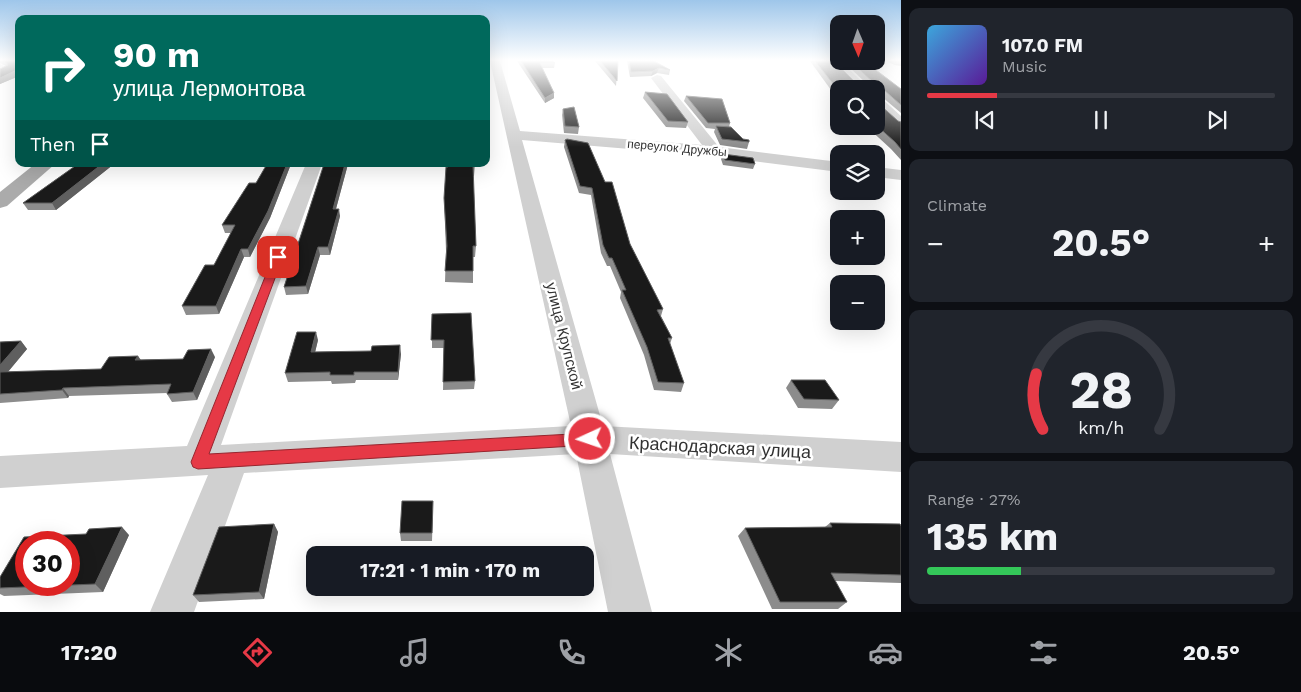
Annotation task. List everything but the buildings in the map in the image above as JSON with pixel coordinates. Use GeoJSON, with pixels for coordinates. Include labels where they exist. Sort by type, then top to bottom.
{"type":"FeatureCollection","features":[{"type":"Feature","properties":{"kind":"main road"},"geometry":{"type":"LineString","coordinates":[[0,202],[42,167]]}},
{"type":"Feature","properties":{"kind":"street","name":"улица Крупской"},"geometry":{"type":"LineString","coordinates":[[502,90],[590,439],[630,612]]}},
{"type":"Feature","properties":{"kind":"street"},"geometry":{"type":"LineString","coordinates":[[666,90],[714,151]]}},
{"type":"Feature","properties":{"kind":"street"},"geometry":{"type":"LineString","coordinates":[[885,108],[901,123]]}},
{"type":"Feature","properties":{"kind":"street","name":"переулок Дружбы"},"geometry":{"type":"LineString","coordinates":[[514,135],[714,151],[830,166]]}},
{"type":"Feature","properties":{"kind":"street"},"geometry":{"type":"LineString","coordinates":[[172,612],[215,460],[313,167]]}},
{"type":"Feature","properties":{"kind":"street"},"geometry":{"type":"LineString","coordinates":[[885,173],[901,175]]}},
{"type":"Feature","properties":{"kind":"street","name":"Краснодарская улица"},"geometry":{"type":"LineString","coordinates":[[0,472],[590,439],[901,457]]}},
{"type":"Feature","properties":{"kind":"route"},"geometry":{"type":"LineString","coordinates":[[278,257],[198,462],[590,439]]}}]}
